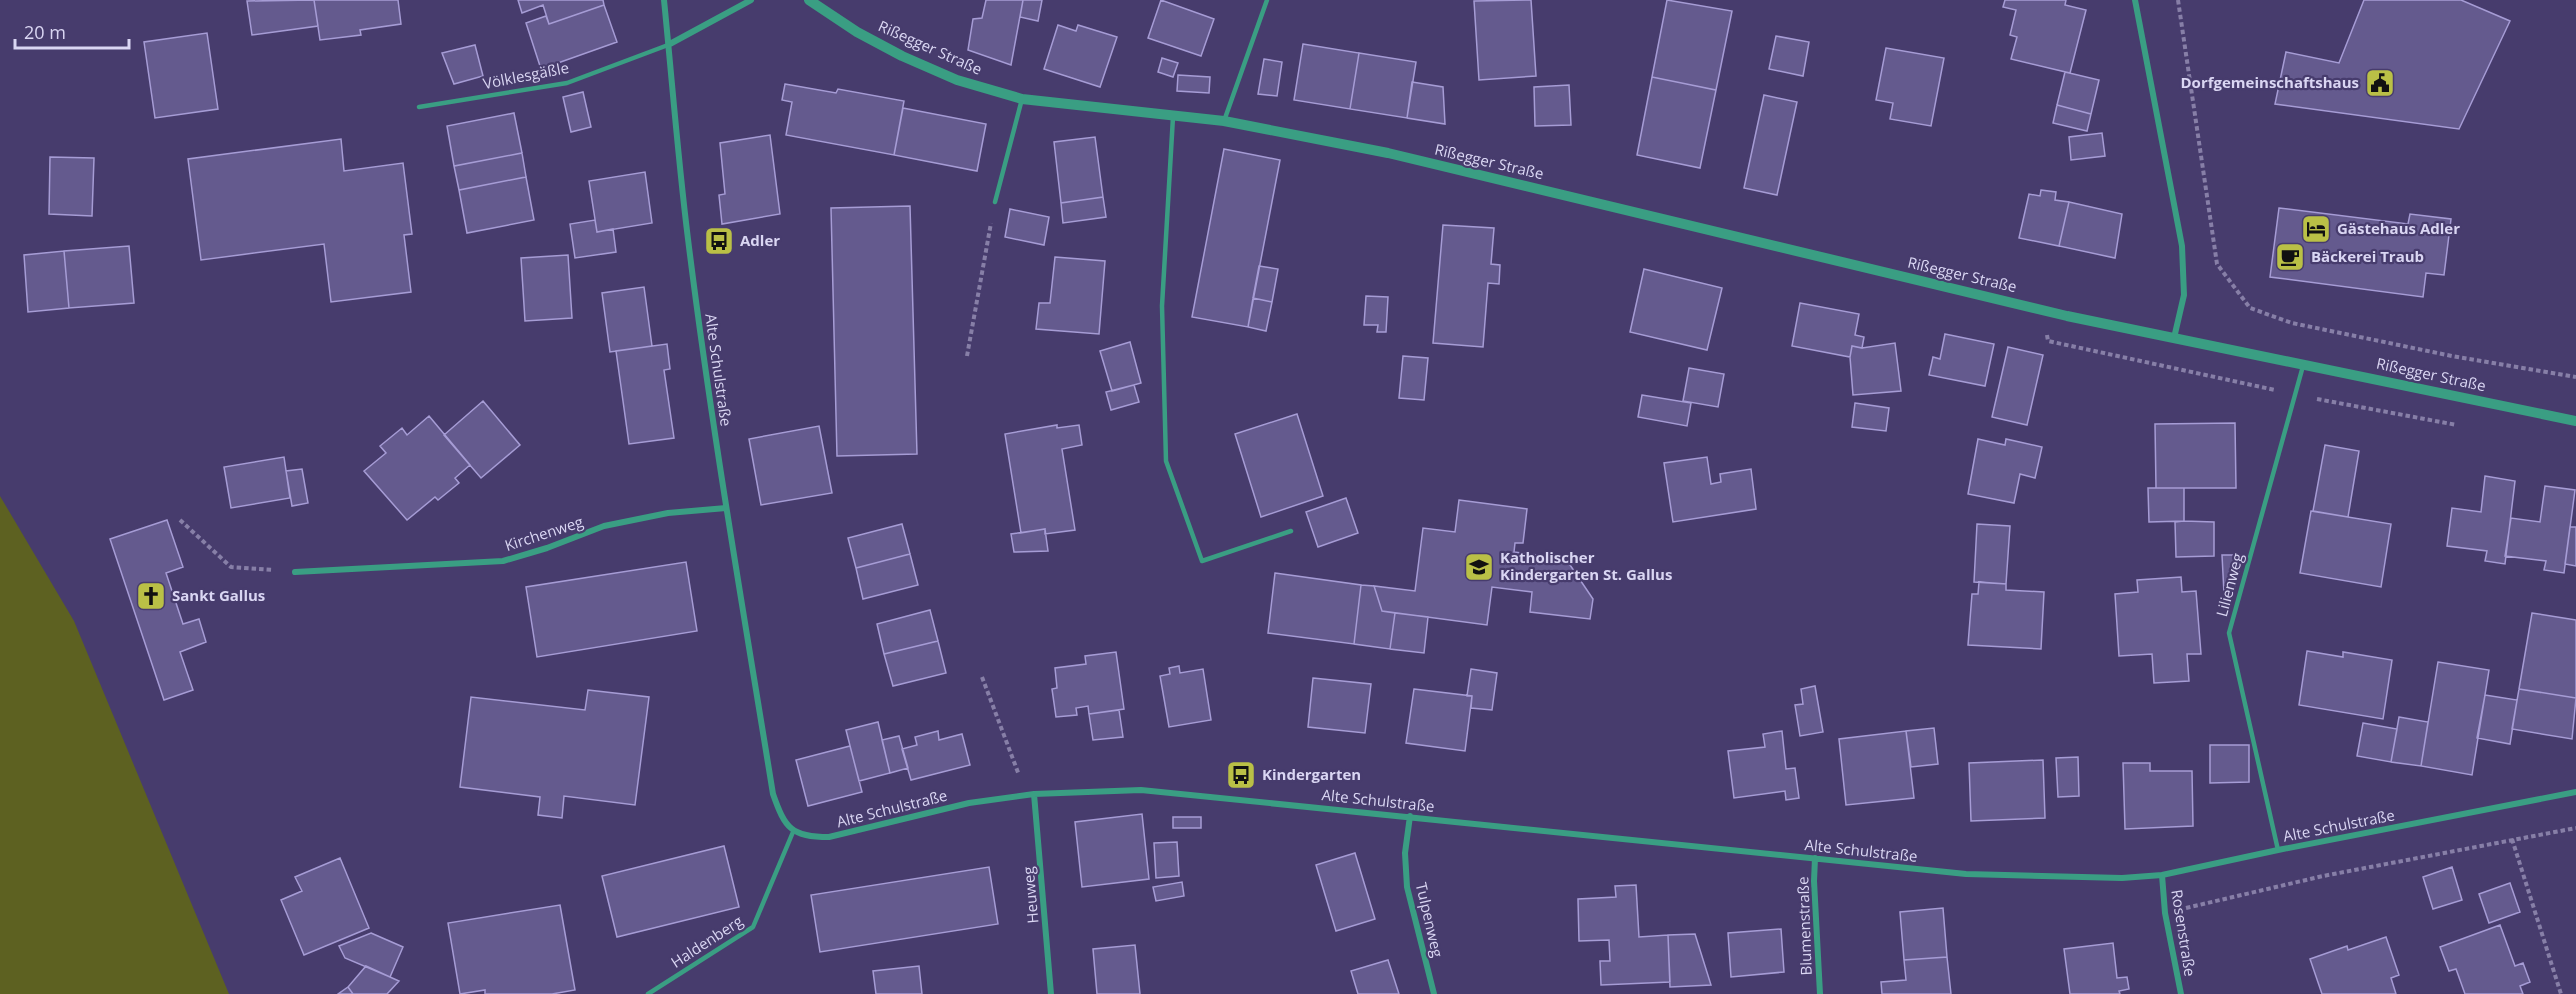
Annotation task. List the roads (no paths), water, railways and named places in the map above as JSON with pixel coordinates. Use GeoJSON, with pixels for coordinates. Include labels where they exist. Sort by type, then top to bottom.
{"type":"FeatureCollection","features":[{"type":"Feature","properties":{"kind":"street","name":"Alte Schulstraße"},"geometry":{"type":"LineString","coordinates":[[664,0],[671,96],[688,240],[726,508],[773,794],[780,815],[793,832],[807,837],[829,837],[969,803],[1031,796],[1142,790],[1966,874],[2122,878],[2162,875],[2576,792]]}},
{"type":"Feature","properties":{"kind":"street"},"geometry":{"type":"LineString","coordinates":[[668,45],[751,0]]}},
{"type":"Feature","properties":{"kind":"street","name":"Rißegger Straße"},"geometry":{"type":"LineString","coordinates":[[809,0],[856,32],[902,56],[957,80],[1022,99],[1224,121],[1388,153],[2045,310],[2576,421]]}},
{"type":"Feature","properties":{"kind":"street"},"geometry":{"type":"LineString","coordinates":[[2135,0],[2182,246],[2184,295],[2174,338]]}},
{"type":"Feature","properties":{"kind":"street","name":"Kirchenweg"},"geometry":{"type":"LineString","coordinates":[[296,572],[503,561],[547,548],[604,526],[668,513],[726,508]]}},
{"type":"Feature","properties":{"kind":"street","name":"Heuweg"},"geometry":{"type":"LineString","coordinates":[[1031,796],[1051,994]]}},
{"type":"Feature","properties":{"kind":"street","name":"Tulpenweg"},"geometry":{"type":"LineString","coordinates":[[1410,816],[1405,853],[1407,887],[1434,994]]}},
{"type":"Feature","properties":{"kind":"street","name":"Blumenstraße"},"geometry":{"type":"LineString","coordinates":[[1815,858],[1814,880],[1820,994]]}},
{"type":"Feature","properties":{"kind":"street","name":"Rosenstraße"},"geometry":{"type":"LineString","coordinates":[[2162,875],[2165,913],[2181,994]]}},
{"type":"Feature","properties":{"kind":"lane"},"geometry":{"type":"LineString","coordinates":[[1224,121],[1267,0]]}},
{"type":"Feature","properties":{"kind":"lane","name":"Völklesgäßle"},"geometry":{"type":"LineString","coordinates":[[419,107],[567,83],[668,45]]}},
{"type":"Feature","properties":{"kind":"lane"},"geometry":{"type":"LineString","coordinates":[[995,202],[1022,99]]}},
{"type":"Feature","properties":{"kind":"lane"},"geometry":{"type":"LineString","coordinates":[[1173,117],[1162,306],[1166,461],[1202,561],[1291,531]]}},
{"type":"Feature","properties":{"kind":"lane","name":"Lilienweg"},"geometry":{"type":"LineString","coordinates":[[2278,850],[2229,633],[2304,363]]}},
{"type":"Feature","properties":{"kind":"lane","name":"Haldenberg"},"geometry":{"type":"LineString","coordinates":[[648,994],[753,927],[793,832]]}},
{"type":"Feature","properties":{"kind":"place","name":"Dorfgemeinschaftshaus"},"geometry":{"type":"Point","coordinates":[2380,83]}},
{"type":"Feature","properties":{"kind":"place","name":"Gästehaus Adler"},"geometry":{"type":"Point","coordinates":[2316,229]}},
{"type":"Feature","properties":{"kind":"place","name":"Adler"},"geometry":{"type":"Point","coordinates":[719,241]}},
{"type":"Feature","properties":{"kind":"place","name":"Bäckerei Traub"},"geometry":{"type":"Point","coordinates":[2290,257]}},
{"type":"Feature","properties":{"kind":"place","name":"Katholischer Kindergarten St. Gallus"},"geometry":{"type":"Point","coordinates":[1479,567]}},
{"type":"Feature","properties":{"kind":"place","name":"Sankt Gallus"},"geometry":{"type":"Point","coordinates":[151,596]}},
{"type":"Feature","properties":{"kind":"place","name":"Kindergarten"},"geometry":{"type":"Point","coordinates":[1241,775]}}]}
